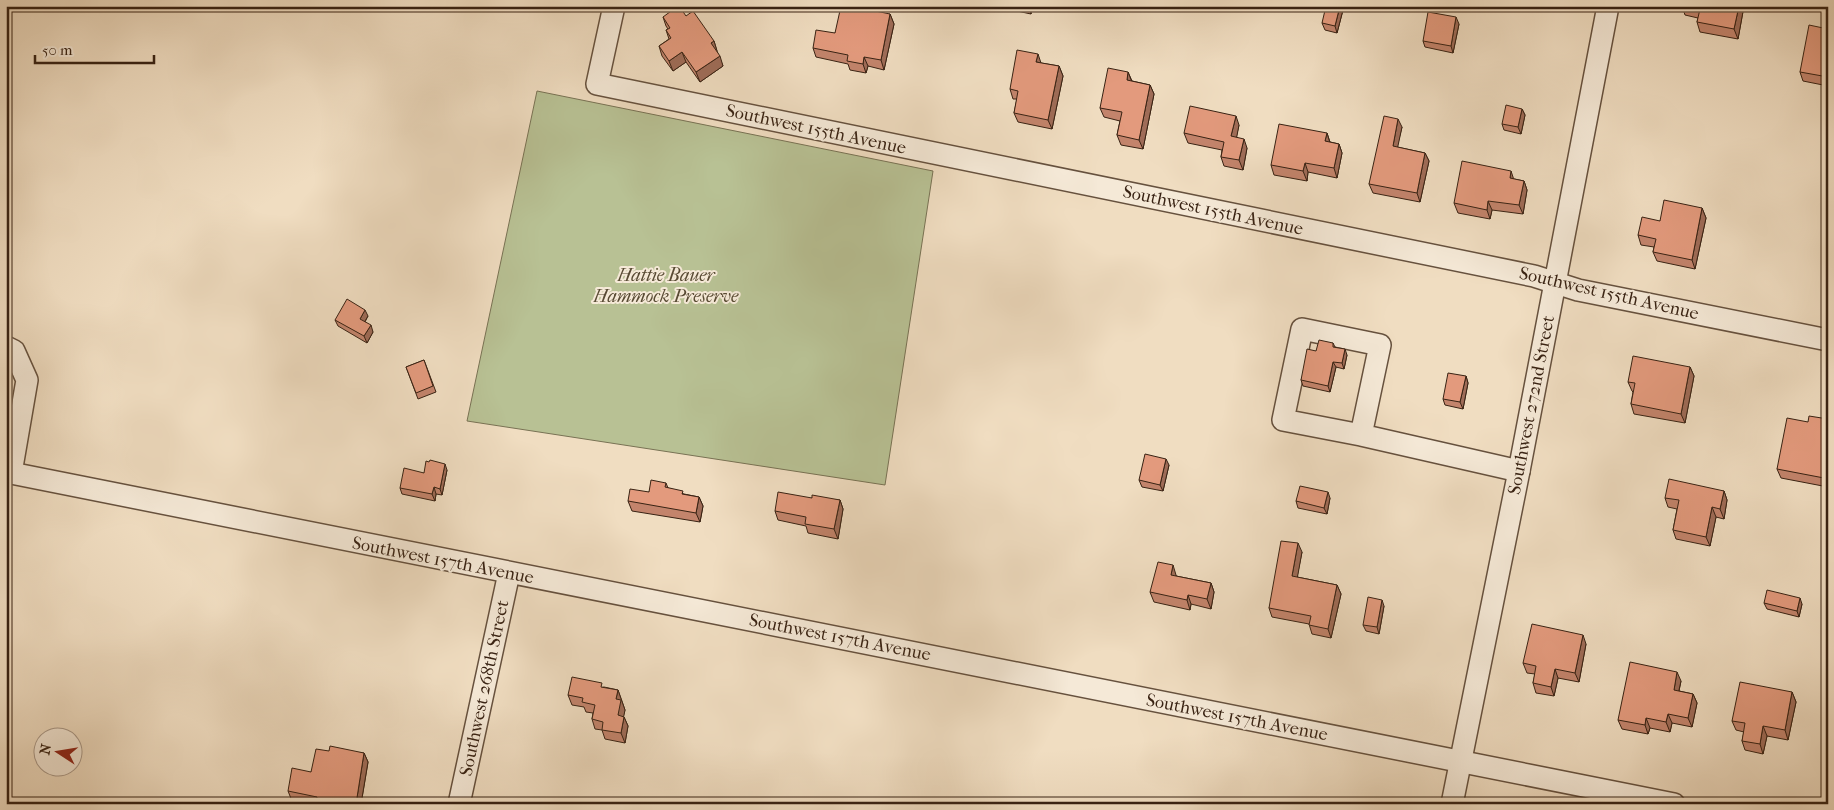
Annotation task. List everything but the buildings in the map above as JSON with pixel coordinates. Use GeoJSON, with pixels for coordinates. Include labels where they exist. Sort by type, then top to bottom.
{"type":"FeatureCollection","features":[{"type":"Feature","properties":{"kind":"street","name":"Southwest 155th Avenue"},"geometry":{"type":"LineString","coordinates":[[614,6],[597,84],[1534,276],[1578,290],[1828,340]]}},
{"type":"Feature","properties":{"kind":"street","name":"Southwest 272nd Street"},"geometry":{"type":"LineString","coordinates":[[1452,804],[1519,471],[1608,6]]}},
{"type":"Feature","properties":{"kind":"street"},"geometry":{"type":"LineString","coordinates":[[1361,435],[1380,345],[1302,329],[1284,420],[1361,435],[1519,471]]}},
{"type":"Feature","properties":{"kind":"street"},"geometry":{"type":"LineString","coordinates":[[6,347],[14,351],[27,380],[9,473]]}},
{"type":"Feature","properties":{"kind":"street","name":"Southwest 157th Avenue"},"geometry":{"type":"LineString","coordinates":[[9,473],[1674,804]]}},
{"type":"Feature","properties":{"kind":"street","name":"Southwest 268th Street"},"geometry":{"type":"LineString","coordinates":[[459,804],[509,573]]}},
{"type":"Feature","properties":{"kind":"green space","name":"Hattie Bauer Hammock Preserve"},"geometry":{"type":"Polygon","coordinates":[[[537,91],[933,171],[885,485],[467,421],[537,91]]]}}]}
